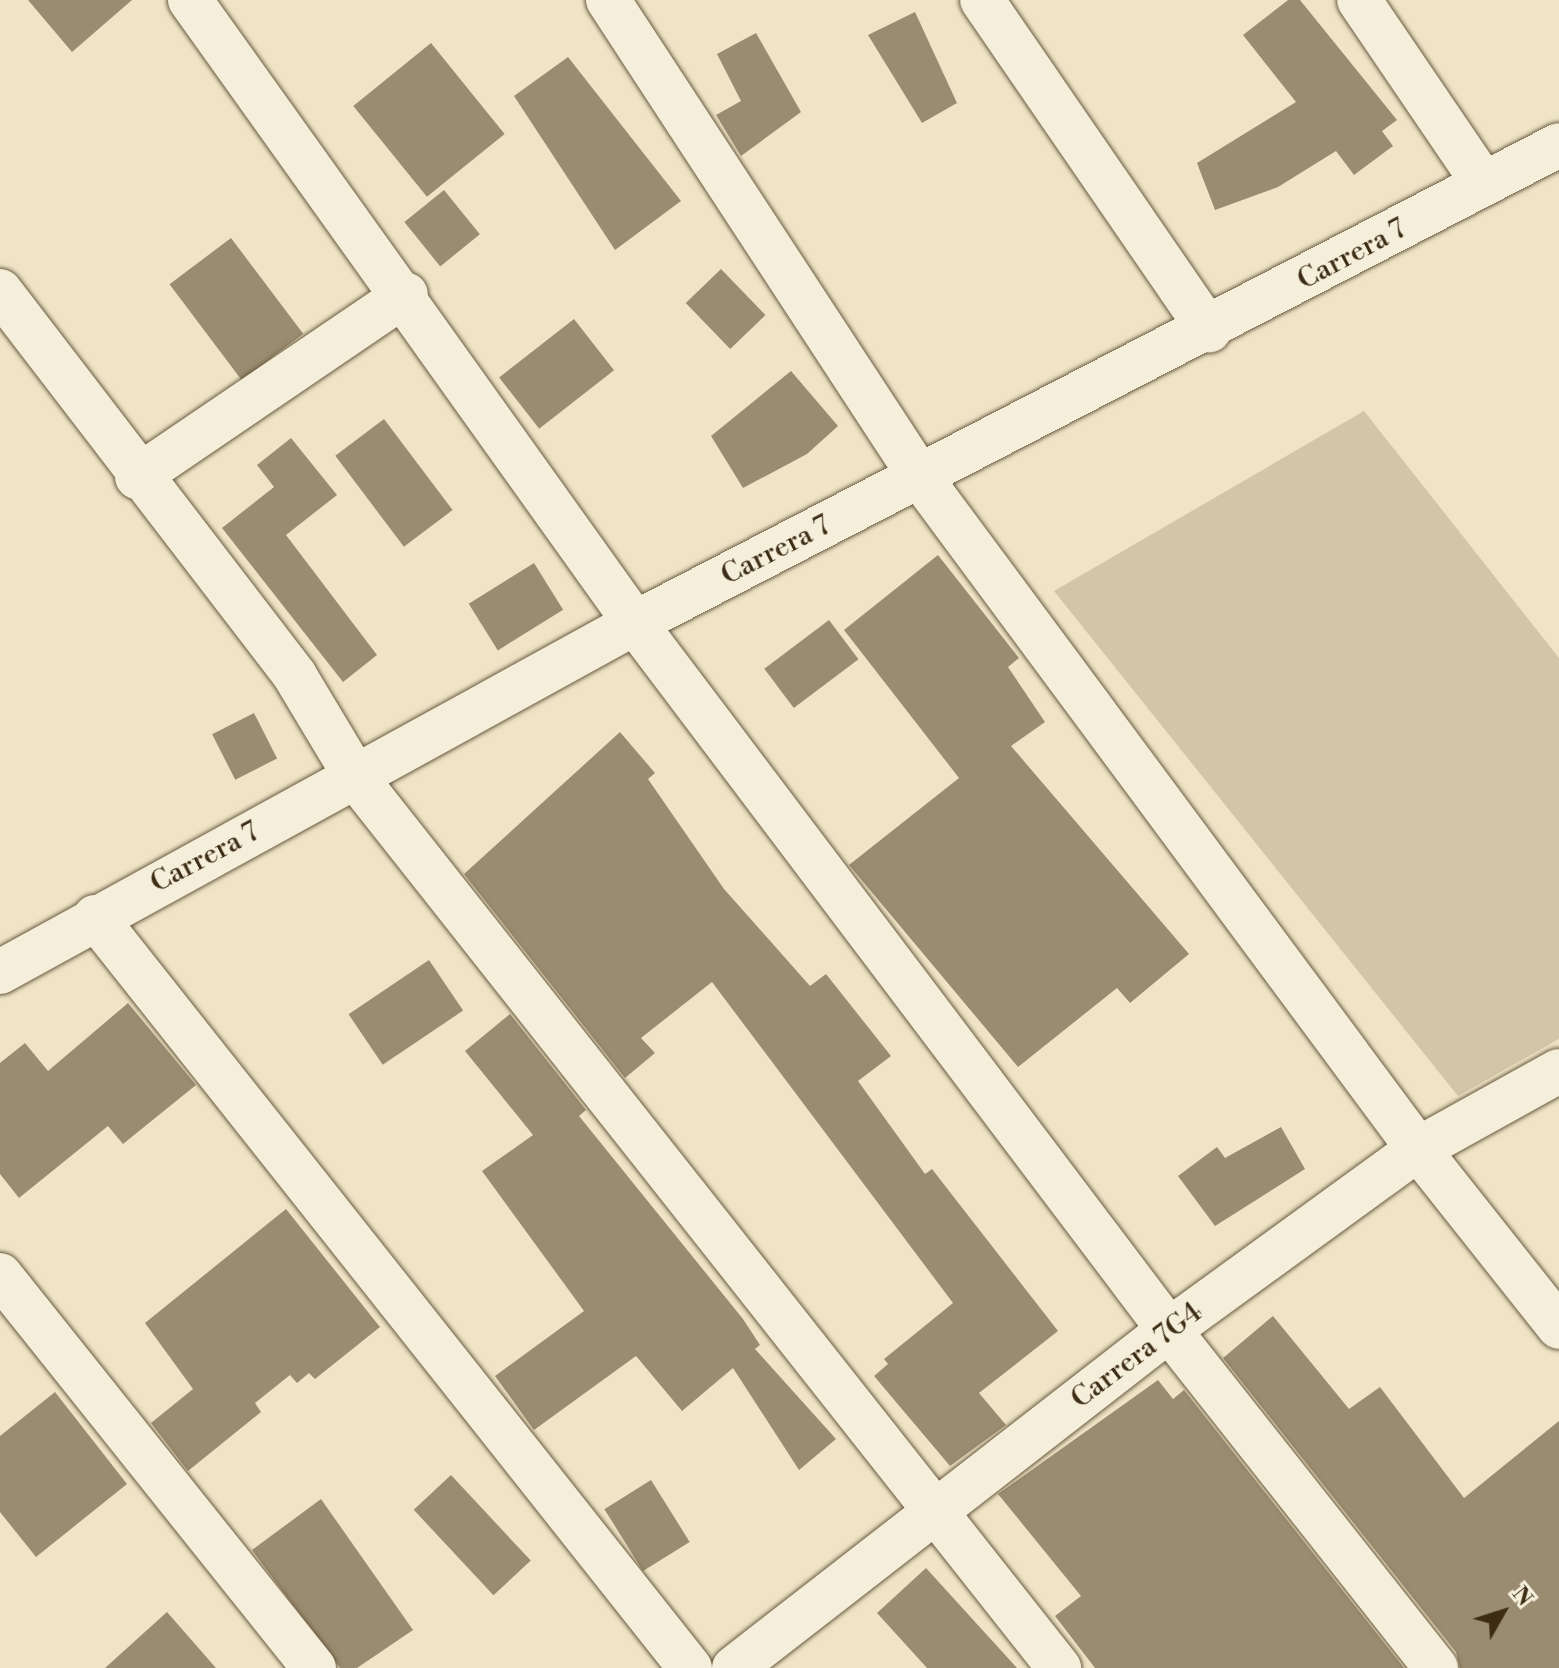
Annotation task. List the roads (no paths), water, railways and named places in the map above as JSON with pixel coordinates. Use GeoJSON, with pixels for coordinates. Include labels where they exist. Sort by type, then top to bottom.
{"type":"FeatureCollection","features":[{"type":"Feature","properties":{"kind":"street"},"geometry":{"type":"LineString","coordinates":[[190,0],[406,294],[635,623],[1169,1330],[1436,1668]]}},
{"type":"Feature","properties":{"kind":"street"},"geometry":{"type":"LineString","coordinates":[[608,0],[920,477],[1418,1149],[1559,1327]]}},
{"type":"Feature","properties":{"kind":"street"},"geometry":{"type":"LineString","coordinates":[[982,0],[1209,330]]}},
{"type":"Feature","properties":{"kind":"street"},"geometry":{"type":"LineString","coordinates":[[1359,0],[1484,184]]}},
{"type":"Feature","properties":{"kind":"street","name":"Carrera 7"},"geometry":{"type":"LineString","coordinates":[[0,972],[95,917],[357,779],[635,623],[1209,330],[1559,145]]}},
{"type":"Feature","properties":{"kind":"street"},"geometry":{"type":"LineString","coordinates":[[0,291],[137,477],[295,676],[357,779],[1059,1668]]}},
{"type":"Feature","properties":{"kind":"street"},"geometry":{"type":"LineString","coordinates":[[137,477],[406,294]]}},
{"type":"Feature","properties":{"kind":"street"},"geometry":{"type":"LineString","coordinates":[[95,917],[690,1668]]}},
{"type":"Feature","properties":{"kind":"street","name":"Carrera 7G4"},"geometry":{"type":"LineString","coordinates":[[734,1668],[1169,1330],[1418,1149],[1559,1071]]}},
{"type":"Feature","properties":{"kind":"street"},"geometry":{"type":"LineString","coordinates":[[0,1275],[314,1668]]}}]}
